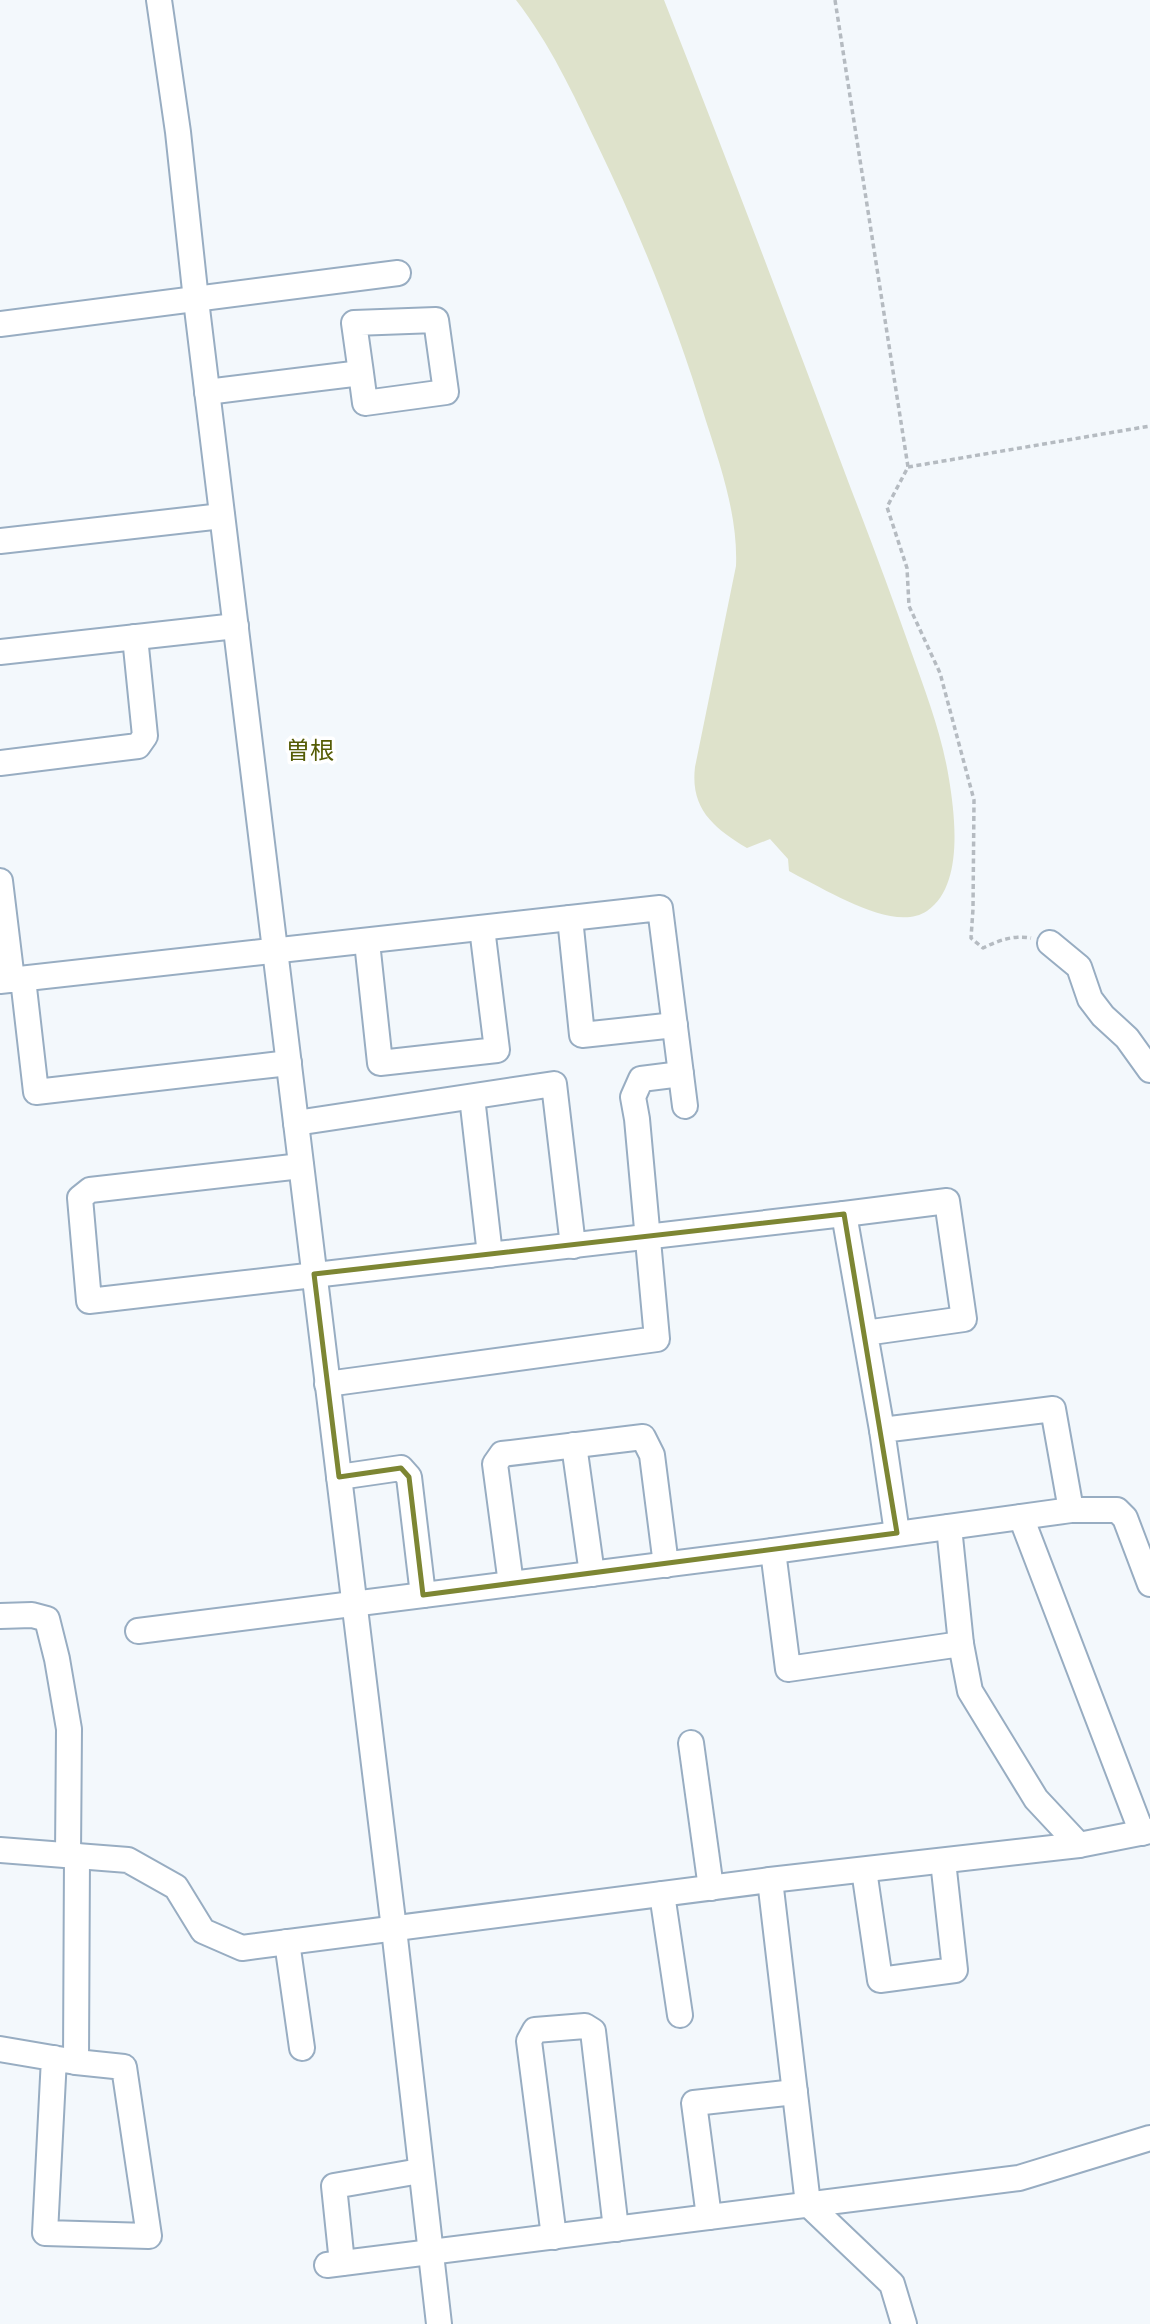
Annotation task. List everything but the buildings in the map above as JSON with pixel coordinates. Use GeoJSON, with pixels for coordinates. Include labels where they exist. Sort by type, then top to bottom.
{"type":"FeatureCollection","features":[{"type":"Feature","properties":{"kind":"street"},"geometry":{"type":"LineString","coordinates":[[159,0],[178,132],[439,2324]]}},
{"type":"Feature","properties":{"kind":"street"},"geometry":{"type":"LineString","coordinates":[[0,324],[398,273]]}},
{"type":"Feature","properties":{"kind":"street"},"geometry":{"type":"LineString","coordinates":[[436,320],[446,392],[365,403],[361,373],[354,323],[436,320]]}},
{"type":"Feature","properties":{"kind":"street"},"geometry":{"type":"LineString","coordinates":[[207,392],[361,373]]}},
{"type":"Feature","properties":{"kind":"street"},"geometry":{"type":"LineString","coordinates":[[0,541],[222,516]]}},
{"type":"Feature","properties":{"kind":"street"},"geometry":{"type":"LineString","coordinates":[[0,652],[236,626]]}},
{"type":"Feature","properties":{"kind":"street"},"geometry":{"type":"LineString","coordinates":[[0,763],[138,746],[145,736],[135,637]]}},
{"type":"Feature","properties":{"kind":"street"},"geometry":{"type":"LineString","coordinates":[[0,881],[12,980],[37,1092],[289,1063]]}},
{"type":"Feature","properties":{"kind":"street"},"geometry":{"type":"LineString","coordinates":[[12,980],[660,908],[685,1107]]}},
{"type":"Feature","properties":{"kind":"street"},"geometry":{"type":"LineString","coordinates":[[570,918],[582,1035],[674,1025]]}},
{"type":"Feature","properties":{"kind":"street"},"geometry":{"type":"LineString","coordinates":[[367,942],[380,1063],[497,1050],[482,928]]}},
{"type":"Feature","properties":{"kind":"street"},"geometry":{"type":"LineString","coordinates":[[1050,943],[1079,967],[1090,999],[1127,1038],[1150,1070]]}},
{"type":"Feature","properties":{"kind":"street"},"geometry":{"type":"LineString","coordinates":[[327,1384],[657,1339],[633,1097],[641,1079],[681,1074]]}},
{"type":"Feature","properties":{"kind":"street"},"geometry":{"type":"LineString","coordinates":[[296,1123],[554,1084],[573,1246]]}},
{"type":"Feature","properties":{"kind":"street"},"geometry":{"type":"LineString","coordinates":[[472,1097],[490,1255]]}},
{"type":"Feature","properties":{"kind":"street"},"geometry":{"type":"LineString","coordinates":[[301,1166],[90,1190],[80,1198],[89,1301],[947,1201],[964,1318],[865,1333]]}},
{"type":"Feature","properties":{"kind":"street"},"geometry":{"type":"LineString","coordinates":[[844,1214],[897,1533]]}},
{"type":"Feature","properties":{"kind":"street"},"geometry":{"type":"LineString","coordinates":[[882,1430],[1053,1409],[1071,1510]]}},
{"type":"Feature","properties":{"kind":"street"},"geometry":{"type":"LineString","coordinates":[[512,1584],[495,1464],[502,1454],[574,1445],[643,1437],[652,1455],[666,1565]]}},
{"type":"Feature","properties":{"kind":"street"},"geometry":{"type":"LineString","coordinates":[[574,1445],[592,1574]]}},
{"type":"Feature","properties":{"kind":"street"},"geometry":{"type":"LineString","coordinates":[[339,1477],[401,1468],[409,1477],[423,1595]]}},
{"type":"Feature","properties":{"kind":"street"},"geometry":{"type":"LineString","coordinates":[[138,1631],[666,1565],[1071,1510],[1116,1510],[1125,1518],[1150,1584]]}},
{"type":"Feature","properties":{"kind":"street"},"geometry":{"type":"LineString","coordinates":[[0,1850],[128,1860],[176,1887],[203,1931],[242,1948],[770,1880],[1079,1845],[1146,1832],[1021,1517]]}},
{"type":"Feature","properties":{"kind":"street"},"geometry":{"type":"LineString","coordinates":[[949,1527],[961,1644],[970,1691],[1036,1799],[1079,1845]]}},
{"type":"Feature","properties":{"kind":"street"},"geometry":{"type":"LineString","coordinates":[[772,1551],[788,1669],[961,1644]]}},
{"type":"Feature","properties":{"kind":"street"},"geometry":{"type":"LineString","coordinates":[[0,1616],[32,1615],[47,1619],[69,1730],[73,1856],[65,2060],[45,2233],[149,2236],[124,2067],[65,2060],[0,2049]]}},
{"type":"Feature","properties":{"kind":"street"},"geometry":{"type":"LineString","coordinates":[[691,1743],[711,1888]]}},
{"type":"Feature","properties":{"kind":"street"},"geometry":{"type":"LineString","coordinates":[[864,1870],[880,1980],[955,1970],[943,1861]]}},
{"type":"Feature","properties":{"kind":"street"},"geometry":{"type":"LineString","coordinates":[[770,1880],[808,2204],[892,2284],[904,2324]]}},
{"type":"Feature","properties":{"kind":"street"},"geometry":{"type":"LineString","coordinates":[[662,1894],[680,2015]]}},
{"type":"Feature","properties":{"kind":"street"},"geometry":{"type":"LineString","coordinates":[[286,1942],[302,2048]]}},
{"type":"Feature","properties":{"kind":"street"},"geometry":{"type":"LineString","coordinates":[[554,2237],[529,2042],[536,2031],[585,2026],[593,2031],[616,2229]]}},
{"type":"Feature","properties":{"kind":"street"},"geometry":{"type":"LineString","coordinates":[[709,2217],[694,2103],[795,2092]]}},
{"type":"Feature","properties":{"kind":"street"},"geometry":{"type":"LineString","coordinates":[[420,2171],[334,2186],[335,2264],[1019,2178],[1150,2138]]}},
{"type":"Feature","properties":{"kind":"path"},"geometry":{"type":"LineString","coordinates":[[835,0],[908,467],[887,507],[907,568],[909,606],[940,673],[974,800],[971,938],[984,948],[1001,939],[1023,937],[1050,943]]}},
{"type":"Feature","properties":{"kind":"path"},"geometry":{"type":"LineString","coordinates":[[908,467],[1150,426]]}},
{"type":"Feature","properties":{"kind":"highlighted area"},"geometry":{"type":"Polygon","coordinates":[[[844,1214],[897,1533],[423,1595],[409,1477],[401,1468],[339,1477],[314,1274],[844,1214]]]}},
{"type":"Feature","properties":{"kind":"green space"},"geometry":{"type":"Polygon","coordinates":[[[516,0],[664,0],[874,550],[938,730],[951,794],[954,850],[947,885],[939,900],[927,911],[913,916],[897,917],[880,914],[844,899],[789,871],[788,859],[770,839],[747,848],[724,833],[707,816],[696,795],[695,767],[736,566],[734,529],[727,492],[683,350],[628,211],[560,69],[516,0]]]}},
{"type":"Feature","properties":{"kind":"district","name":"曽根"},"geometry":{"type":"Point","coordinates":[310,750]}}]}
